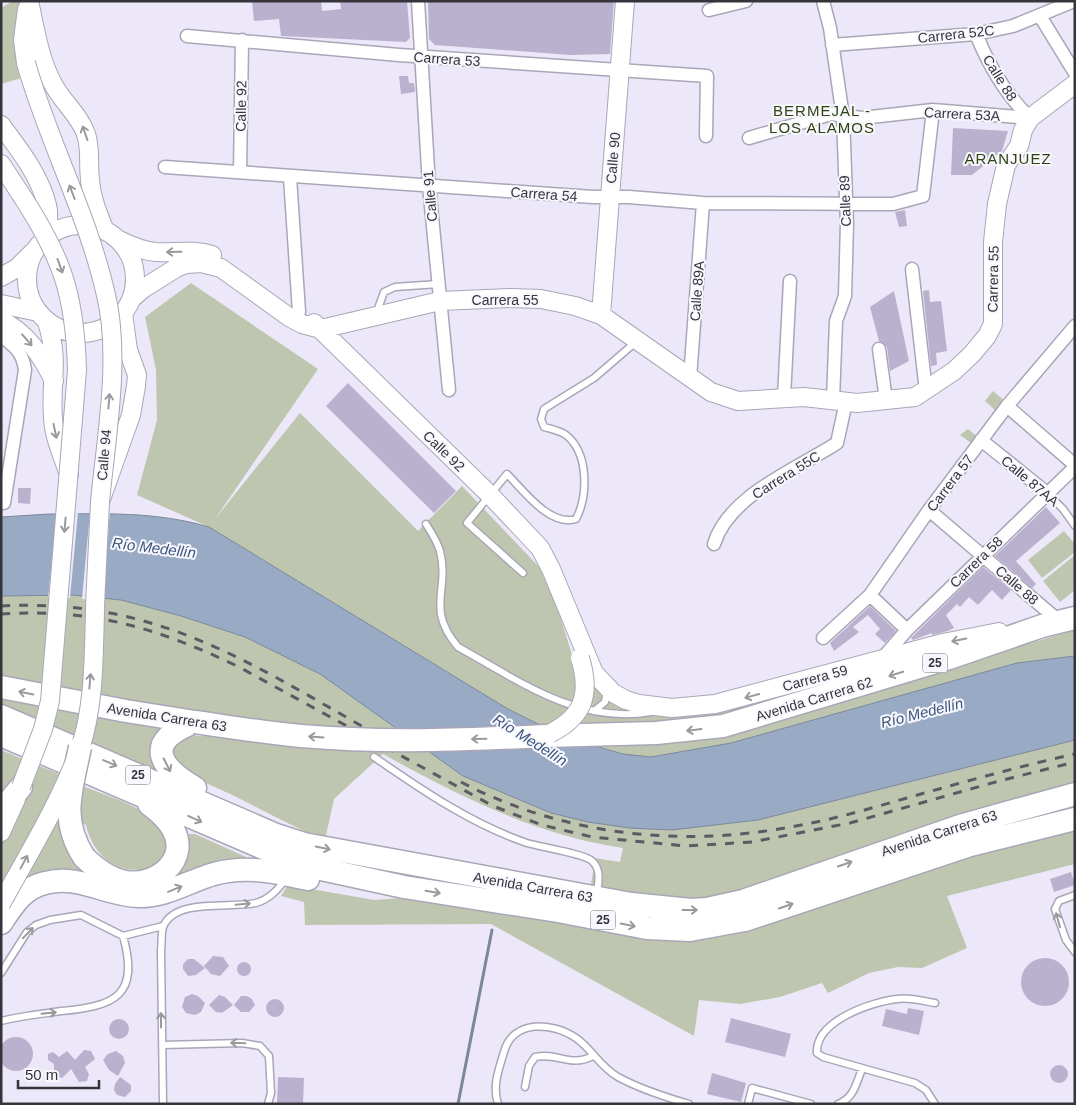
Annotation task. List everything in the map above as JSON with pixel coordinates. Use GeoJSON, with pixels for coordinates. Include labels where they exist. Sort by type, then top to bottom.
{"type":"FeatureCollection","features":[{"type":"Feature","properties":{"kind":"highway","name":"Avenida Carrera 62"},"geometry":{"type":"LineString","coordinates":[[545,736],[693,730],[723,726],[949,658],[1068,617]]}},
{"type":"Feature","properties":{"kind":"highway","name":"Avenida Carrera 63"},"geometry":{"type":"LineString","coordinates":[[1,687],[126,712],[273,733],[334,738],[439,739],[545,736]]}},
{"type":"Feature","properties":{"kind":"highway","name":"Avenida Carrera 63"},"geometry":{"type":"LineString","coordinates":[[1,716],[276,835],[304,844],[596,898],[676,910],[707,909],[725,906],[963,825],[1075,794]]}},
{"type":"Feature","properties":{"kind":"highway"},"geometry":{"type":"LineString","coordinates":[[196,722],[171,732],[166,738],[163,749],[166,767],[186,783],[276,835]]}},
{"type":"Feature","properties":{"kind":"highway","name":"Avenida Carrera 63"},"geometry":{"type":"LineString","coordinates":[[1,735],[292,861],[332,872],[404,887],[558,911],[647,928],[690,930],[745,920],[970,845],[1075,819]]}},
{"type":"Feature","properties":{"kind":"highway"},"geometry":{"type":"LineString","coordinates":[[80,747],[68,814],[73,837],[84,857],[101,872],[126,882],[150,881],[160,877],[169,868],[175,859],[178,846],[173,829],[160,814],[134,793]]}},
{"type":"Feature","properties":{"kind":"highway"},"geometry":{"type":"LineString","coordinates":[[1,812],[21,787]]}},
{"type":"Feature","properties":{"kind":"highway"},"geometry":{"type":"LineString","coordinates":[[1,922],[16,901],[31,888],[47,882],[77,882],[122,894],[139,896],[171,891],[216,874],[237,870],[270,871],[334,883],[404,887]]}},
{"type":"Feature","properties":{"kind":"main road","name":"Calle 94"},"geometry":{"type":"LineString","coordinates":[[1,904],[52,810],[80,747],[91,683],[100,502],[111,374],[112,332],[107,295],[95,254],[34,92],[26,62],[23,40],[28,1]]}},
{"type":"Feature","properties":{"kind":"main road"},"geometry":{"type":"LineString","coordinates":[[1,304],[42,317],[62,330],[78,334],[95,332],[110,325],[127,306],[135,283],[134,268],[128,253],[112,236],[92,196],[90,148],[86,135],[82,124],[53,84],[44,64],[28,1]]}},
{"type":"Feature","properties":{"kind":"main road","name":"Calle 90"},"geometry":{"type":"LineString","coordinates":[[601,315],[625,1]]}},
{"type":"Feature","properties":{"kind":"main road","name":"Carrera 55"},"geometry":{"type":"LineString","coordinates":[[321,329],[375,317],[439,293],[541,299],[575,306],[601,315],[711,392],[738,401],[784,397],[840,401],[915,397],[926,391],[972,354],[987,336],[993,324],[993,242],[997,204],[1006,165],[1019,146],[1023,130],[1030,118],[1075,84]]}},
{"type":"Feature","properties":{"kind":"main road"},"geometry":{"type":"LineString","coordinates":[[1,125],[33,171],[47,205],[48,225],[28,266],[27,282],[29,297],[42,317],[54,342],[51,366],[55,384],[54,427],[69,477]]}},
{"type":"Feature","properties":{"kind":"main road"},"geometry":{"type":"LineString","coordinates":[[1,164],[35,215],[57,257],[74,317],[77,370],[50,701],[42,730],[21,787],[1,832]]}},
{"type":"Feature","properties":{"kind":"main road"},"geometry":{"type":"LineString","coordinates":[[1,277],[17,268],[57,230],[73,225],[90,225],[112,236]]}},
{"type":"Feature","properties":{"kind":"main road","name":"Calle 92"},"geometry":{"type":"LineString","coordinates":[[112,236],[138,249],[156,252],[203,252],[226,260],[278,300],[299,312],[321,329],[491,496],[540,548],[556,581],[584,659],[585,686],[582,704],[568,723],[545,736]]}},
{"type":"Feature","properties":{"kind":"main road","name":"Calle 92"},"geometry":{"type":"LineString","coordinates":[[127,306],[144,288],[176,268],[186,264],[201,263],[221,268],[288,317],[321,329]]}},
{"type":"Feature","properties":{"kind":"main road"},"geometry":{"type":"LineString","coordinates":[[100,502],[131,415],[136,376],[130,353],[127,306]]}},
{"type":"Feature","properties":{"kind":"main road"},"geometry":{"type":"LineString","coordinates":[[1,320],[24,335],[51,366]]}},
{"type":"Feature","properties":{"kind":"main road","name":"Carrera 59"},"geometry":{"type":"LineString","coordinates":[[584,659],[607,689],[626,700],[639,704],[672,708],[737,700],[950,642],[1068,617]]}},
{"type":"Feature","properties":{"kind":"street","name":"Calle 91"},"geometry":{"type":"LineString","coordinates":[[418,1],[429,186],[449,390]]}},
{"type":"Feature","properties":{"kind":"street"},"geometry":{"type":"LineString","coordinates":[[709,10],[746,1]]}},
{"type":"Feature","properties":{"kind":"street","name":"Calle 89"},"geometry":{"type":"LineString","coordinates":[[823,1],[843,116],[845,296],[836,321],[835,332],[840,401]]}},
{"type":"Feature","properties":{"kind":"street","name":"Carrera 52C"},"geometry":{"type":"LineString","coordinates":[[832,45],[976,34],[1013,26],[1074,1]]}},
{"type":"Feature","properties":{"kind":"street"},"geometry":{"type":"LineString","coordinates":[[1040,16],[1075,73]]}},
{"type":"Feature","properties":{"kind":"street","name":"Calle 88"},"geometry":{"type":"LineString","coordinates":[[976,34],[988,65],[1017,105],[1030,118]]}},
{"type":"Feature","properties":{"kind":"street","name":"Carrera 53"},"geometry":{"type":"LineString","coordinates":[[187,36],[420,57],[707,76],[706,136]]}},
{"type":"Feature","properties":{"kind":"street","name":"Calle 92"},"geometry":{"type":"LineString","coordinates":[[240,172],[242,40]]}},
{"type":"Feature","properties":{"kind":"street","name":"Carrera 53A"},"geometry":{"type":"LineString","coordinates":[[749,138],[831,114],[862,118],[933,110],[1030,118]]}},
{"type":"Feature","properties":{"kind":"street","name":"Carrera 54"},"geometry":{"type":"LineString","coordinates":[[165,167],[290,177],[703,203],[845,206],[893,204],[923,196],[933,110]]}},
{"type":"Feature","properties":{"kind":"street"},"geometry":{"type":"LineString","coordinates":[[290,177],[299,312]]}},
{"type":"Feature","properties":{"kind":"street","name":"Calle 89A"},"geometry":{"type":"LineString","coordinates":[[690,378],[703,203]]}},
{"type":"Feature","properties":{"kind":"street"},"geometry":{"type":"LineString","coordinates":[[912,269],[926,391]]}},
{"type":"Feature","properties":{"kind":"street"},"geometry":{"type":"LineString","coordinates":[[784,397],[790,281]]}},
{"type":"Feature","properties":{"kind":"street","name":"Carrera 57"},"geometry":{"type":"LineString","coordinates":[[823,638],[870,595],[929,510],[981,440],[1007,406],[1075,326]]}},
{"type":"Feature","properties":{"kind":"street"},"geometry":{"type":"LineString","coordinates":[[1,336],[21,354],[25,370],[4,503]]}},
{"type":"Feature","properties":{"kind":"street"},"geometry":{"type":"LineString","coordinates":[[879,349],[886,400]]}},
{"type":"Feature","properties":{"kind":"street","name":"Carrera 55C"},"geometry":{"type":"LineString","coordinates":[[714,544],[717,533],[733,512],[757,491],[837,443],[840,401]]}},
{"type":"Feature","properties":{"kind":"street"},"geometry":{"type":"LineString","coordinates":[[1007,406],[1075,466]]}},
{"type":"Feature","properties":{"kind":"street","name":"Calle 87AA"},"geometry":{"type":"LineString","coordinates":[[981,440],[1047,493]]}},
{"type":"Feature","properties":{"kind":"street","name":"Carrera 58"},"geometry":{"type":"LineString","coordinates":[[880,661],[907,630],[982,555],[1075,466]]}},
{"type":"Feature","properties":{"kind":"street","name":"Calle 88"},"geometry":{"type":"LineString","coordinates":[[929,510],[982,555],[1068,617]]}},
{"type":"Feature","properties":{"kind":"street"},"geometry":{"type":"LineString","coordinates":[[870,595],[907,630]]}},
{"type":"Feature","properties":{"kind":"lane"},"geometry":{"type":"LineString","coordinates":[[375,317],[384,292],[394,287],[439,293]]}},
{"type":"Feature","properties":{"kind":"lane"},"geometry":{"type":"LineString","coordinates":[[523,573],[467,522],[491,496],[507,474],[554,516],[567,522],[576,519],[583,506],[584,471],[578,450],[566,434],[544,427],[541,419],[544,409],[594,378],[638,340]]}},
{"type":"Feature","properties":{"kind":"lane","name":"Calle 87AA"},"geometry":{"type":"LineString","coordinates":[[1047,493],[1063,509],[1075,526]]}},
{"type":"Feature","properties":{"kind":"lane"},"geometry":{"type":"LineString","coordinates":[[426,524],[440,552],[442,573],[439,605],[441,621],[448,635],[458,647],[554,700],[613,714],[637,714],[672,708]]}},
{"type":"Feature","properties":{"kind":"lane"},"geometry":{"type":"LineString","coordinates":[[594,711],[605,702],[607,689]]}},
{"type":"Feature","properties":{"kind":"lane"},"geometry":{"type":"LineString","coordinates":[[374,757],[452,809],[484,825],[526,842],[588,858],[597,867],[599,873],[596,898]]}},
{"type":"Feature","properties":{"kind":"lane"},"geometry":{"type":"LineString","coordinates":[[1,973],[27,932],[36,925],[50,920],[81,915],[122,936],[163,926],[171,917],[183,910],[202,905],[257,903],[272,895],[290,875]]}},
{"type":"Feature","properties":{"kind":"lane"},"geometry":{"type":"LineString","coordinates":[[1075,896],[1059,901],[1055,909],[1066,940],[1075,952]]}},
{"type":"Feature","properties":{"kind":"lane"},"geometry":{"type":"LineString","coordinates":[[163,926],[161,950],[163,1104]]}},
{"type":"Feature","properties":{"kind":"lane"},"geometry":{"type":"LineString","coordinates":[[1,1021],[27,1015],[99,1007],[114,999],[124,988],[128,971],[127,952],[122,936]]}},
{"type":"Feature","properties":{"kind":"lane"},"geometry":{"type":"LineString","coordinates":[[935,1003],[898,998],[866,1006],[837,1020],[823,1032],[816,1045],[817,1053],[822,1057],[915,1083],[926,1090],[935,1104]]}},
{"type":"Feature","properties":{"kind":"lane"},"geometry":{"type":"LineString","coordinates":[[498,1104],[496,1079],[505,1046],[515,1033],[528,1026],[566,1032],[577,1039],[603,1067],[618,1076],[664,1096],[689,1104]]}},
{"type":"Feature","properties":{"kind":"lane"},"geometry":{"type":"LineString","coordinates":[[162,1044],[242,1042],[260,1046],[269,1056],[271,1093],[268,1104]]}},
{"type":"Feature","properties":{"kind":"lane"},"geometry":{"type":"LineString","coordinates":[[525,1087],[529,1066],[535,1056],[548,1054],[566,1061],[581,1062],[593,1056]]}},
{"type":"Feature","properties":{"kind":"lane"},"geometry":{"type":"LineString","coordinates":[[838,1104],[846,1101],[853,1092],[862,1069]]}},
{"type":"Feature","properties":{"kind":"lane"},"geometry":{"type":"LineString","coordinates":[[748,1104],[752,1088],[811,1104]]}},
{"type":"Feature","properties":{"kind":"green space"},"geometry":{"type":"Polygon","coordinates":[[[13,1],[19,1],[22,78],[1,84],[1,8],[13,1]]]}},
{"type":"Feature","properties":{"kind":"green space"},"geometry":{"type":"Polygon","coordinates":[[[191,283],[318,369],[215,519],[300,413],[418,531],[462,486],[540,568],[554,596],[580,681],[577,704],[566,717],[543,727],[508,709],[209,527],[137,495],[157,420],[156,370],[145,317],[191,283]]]}},
{"type":"Feature","properties":{"kind":"green space"},"geometry":{"type":"Polygon","coordinates":[[[993,391],[1006,402],[998,413],[985,401],[993,391]]]}},
{"type":"Feature","properties":{"kind":"green space"},"geometry":{"type":"Polygon","coordinates":[[[968,429],[979,438],[974,445],[960,435],[968,429]]]}},
{"type":"Feature","properties":{"kind":"green space"},"geometry":{"type":"Polygon","coordinates":[[[1064,531],[1075,544],[1075,552],[1042,578],[1028,560],[1064,531]]]}},
{"type":"Feature","properties":{"kind":"green space"},"geometry":{"type":"Polygon","coordinates":[[[1075,555],[1075,590],[1060,602],[1043,581],[1075,555]]]}},
{"type":"Feature","properties":{"kind":"green space"},"geometry":{"type":"Polygon","coordinates":[[[73,595],[121,600],[181,616],[245,637],[320,674],[463,776],[551,813],[588,822],[629,828],[672,830],[758,820],[1075,740],[1075,789],[720,901],[603,893],[603,887],[591,885],[595,858],[620,862],[623,848],[559,834],[529,824],[469,799],[383,754],[334,799],[325,840],[188,776],[178,769],[174,756],[174,746],[181,740],[193,736],[218,736],[240,733],[268,724],[1,679],[1,596],[73,595]]]}},
{"type":"Feature","properties":{"kind":"green space"},"geometry":{"type":"Polygon","coordinates":[[[1075,630],[1075,656],[1017,663],[731,743],[651,757],[623,754],[593,745],[715,737],[748,731],[932,672],[1075,630]]]}},
{"type":"Feature","properties":{"kind":"green space"},"geometry":{"type":"Polygon","coordinates":[[[590,681],[609,698],[741,704],[744,714],[576,727],[586,713],[590,681]]]}},
{"type":"Feature","properties":{"kind":"green space"},"geometry":{"type":"Polygon","coordinates":[[[1,695],[166,726],[168,781],[1,709],[1,695]]]}},
{"type":"Feature","properties":{"kind":"green space"},"geometry":{"type":"Polygon","coordinates":[[[1,750],[61,775],[1,894],[1,750]]]}},
{"type":"Feature","properties":{"kind":"green space"},"geometry":{"type":"Polygon","coordinates":[[[83,786],[134,807],[152,818],[166,841],[164,855],[156,864],[142,869],[126,869],[109,862],[95,848],[86,825],[80,822],[79,805],[83,786]]]}},
{"type":"Feature","properties":{"kind":"green space"},"geometry":{"type":"Polygon","coordinates":[[[59,812],[108,882],[20,887],[59,812]]]}},
{"type":"Feature","properties":{"kind":"green space"},"geometry":{"type":"Polygon","coordinates":[[[1075,829],[1075,864],[947,896],[967,948],[922,968],[898,967],[869,973],[828,993],[822,983],[780,997],[740,1004],[699,1000],[694,1036],[491,924],[305,925],[304,902],[281,896],[288,885],[374,900],[401,898],[664,940],[704,940],[742,933],[995,847],[1075,829]]]}},
{"type":"Feature","properties":{"kind":"green space"},"geometry":{"type":"Polygon","coordinates":[[[182,834],[195,834],[266,866],[165,881],[182,834]]]}},
{"type":"Feature","properties":{"kind":"water","name":"Río Medellín"},"geometry":{"type":"Polygon","coordinates":[[[49,514],[129,514],[169,518],[209,527],[508,709],[552,731],[623,754],[651,757],[731,743],[1017,663],[1075,656],[1075,740],[758,820],[672,830],[629,828],[588,822],[551,813],[463,776],[320,674],[245,637],[181,616],[121,600],[73,595],[1,596],[1,517],[49,514]]]}},
{"type":"Feature","properties":{"kind":"pier"},"geometry":{"type":"Polygon","coordinates":[[[57,511],[78,512],[70,598],[48,598],[57,511]]]}},
{"type":"Feature","properties":{"kind":"pier"},"geometry":{"type":"Polygon","coordinates":[[[90,512],[110,512],[103,601],[82,599],[90,512]]]}},
{"type":"Feature","properties":{"kind":"building"},"geometry":{"type":"Polygon","coordinates":[[[252,1],[321,1],[322,11],[341,9],[340,1],[407,1],[410,38],[406,42],[281,36],[279,19],[254,21],[252,1]]]}},
{"type":"Feature","properties":{"kind":"building"},"geometry":{"type":"Polygon","coordinates":[[[428,1],[614,1],[610,54],[571,55],[435,45],[429,39],[428,1]]]}},
{"type":"Feature","properties":{"kind":"building"},"geometry":{"type":"Polygon","coordinates":[[[399,76],[408,76],[409,83],[414,83],[415,92],[401,94],[399,76]]]}},
{"type":"Feature","properties":{"kind":"building"},"geometry":{"type":"Polygon","coordinates":[[[953,128],[1008,131],[1002,151],[972,175],[951,175],[953,128]]]}},
{"type":"Feature","properties":{"kind":"building"},"geometry":{"type":"Polygon","coordinates":[[[905,210],[907,226],[899,227],[895,212],[905,210]]]}},
{"type":"Feature","properties":{"kind":"building"},"geometry":{"type":"Polygon","coordinates":[[[929,290],[930,302],[941,301],[947,351],[936,353],[937,365],[931,366],[923,291],[929,290]]]}},
{"type":"Feature","properties":{"kind":"building"},"geometry":{"type":"Polygon","coordinates":[[[894,291],[909,361],[890,371],[887,347],[879,341],[870,307],[894,291]]]}},
{"type":"Feature","properties":{"kind":"building"},"geometry":{"type":"Polygon","coordinates":[[[348,383],[456,491],[434,513],[326,406],[348,383]]]}},
{"type":"Feature","properties":{"kind":"building"},"geometry":{"type":"Polygon","coordinates":[[[18,488],[31,488],[30,504],[18,503],[18,488]]]}},
{"type":"Feature","properties":{"kind":"building"},"geometry":{"type":"Polygon","coordinates":[[[1046,507],[1060,523],[1016,561],[1036,584],[1032,588],[995,556],[1046,507]]]}},
{"type":"Feature","properties":{"kind":"building"},"geometry":{"type":"Polygon","coordinates":[[[983,567],[1011,590],[1002,600],[992,590],[978,605],[969,597],[960,607],[957,604],[946,615],[954,628],[913,640],[911,638],[983,567]]]}},
{"type":"Feature","properties":{"kind":"building"},"geometry":{"type":"Polygon","coordinates":[[[870,606],[896,631],[885,643],[875,634],[880,629],[868,615],[853,627],[859,632],[834,651],[830,643],[870,606]]]}},
{"type":"Feature","properties":{"kind":"building"},"geometry":{"type":"Polygon","coordinates":[[[1071,872],[1075,885],[1054,892],[1050,879],[1071,872]]]}},
{"type":"Feature","properties":{"kind":"building"},"geometry":{"type":"Polygon","coordinates":[[[213,956],[223,957],[229,966],[220,976],[211,974],[204,966],[213,956]]]}},
{"type":"Feature","properties":{"kind":"building"},"geometry":{"type":"Polygon","coordinates":[[[1045,958],[1054,960],[1062,965],[1067,973],[1069,982],[1067,991],[1062,999],[1054,1004],[1045,1006],[1036,1004],[1028,999],[1023,991],[1021,982],[1023,973],[1028,965],[1036,960],[1045,958]]]}},
{"type":"Feature","properties":{"kind":"building"},"geometry":{"type":"Polygon","coordinates":[[[188,959],[194,959],[205,968],[196,975],[188,976],[183,969],[183,964],[188,959]]]}},
{"type":"Feature","properties":{"kind":"building"},"geometry":{"type":"Polygon","coordinates":[[[244,962],[249,964],[251,969],[249,974],[244,976],[239,974],[237,969],[239,964],[244,962]]]}},
{"type":"Feature","properties":{"kind":"building"},"geometry":{"type":"Polygon","coordinates":[[[192,994],[198,996],[205,1003],[201,1012],[195,1015],[186,1013],[182,1007],[185,997],[192,994]]]}},
{"type":"Feature","properties":{"kind":"building"},"geometry":{"type":"Polygon","coordinates":[[[219,995],[225,997],[233,1005],[222,1013],[216,1012],[209,1005],[219,995]]]}},
{"type":"Feature","properties":{"kind":"building"},"geometry":{"type":"Polygon","coordinates":[[[241,996],[247,996],[252,999],[255,1005],[249,1012],[241,1012],[234,1005],[241,996]]]}},
{"type":"Feature","properties":{"kind":"building"},"geometry":{"type":"Polygon","coordinates":[[[275,999],[281,1002],[284,1008],[281,1014],[275,1017],[269,1014],[266,1008],[269,1002],[275,999]]]}},
{"type":"Feature","properties":{"kind":"building"},"geometry":{"type":"Polygon","coordinates":[[[908,1008],[924,1011],[919,1035],[882,1026],[886,1009],[907,1014],[908,1008]]]}},
{"type":"Feature","properties":{"kind":"building"},"geometry":{"type":"Polygon","coordinates":[[[731,1018],[791,1034],[785,1057],[725,1042],[731,1018]]]}},
{"type":"Feature","properties":{"kind":"building"},"geometry":{"type":"Polygon","coordinates":[[[119,1019],[126,1022],[129,1029],[126,1036],[119,1039],[112,1036],[109,1029],[112,1022],[119,1019]]]}},
{"type":"Feature","properties":{"kind":"building"},"geometry":{"type":"Polygon","coordinates":[[[16,1037],[28,1042],[33,1054],[28,1066],[16,1071],[4,1066],[-1,1054],[4,1042],[16,1037]]]}},
{"type":"Feature","properties":{"kind":"building"},"geometry":{"type":"Polygon","coordinates":[[[84,1050],[91,1051],[95,1059],[85,1067],[89,1074],[87,1081],[79,1082],[71,1069],[62,1078],[54,1076],[54,1064],[48,1060],[48,1054],[53,1052],[59,1057],[67,1051],[75,1060],[84,1050]]]}},
{"type":"Feature","properties":{"kind":"building"},"geometry":{"type":"Polygon","coordinates":[[[116,1051],[123,1056],[125,1063],[118,1076],[109,1070],[103,1060],[108,1054],[116,1051]]]}},
{"type":"Feature","properties":{"kind":"building"},"geometry":{"type":"Polygon","coordinates":[[[1059,1065],[1065,1068],[1068,1074],[1065,1080],[1059,1083],[1053,1080],[1050,1074],[1053,1068],[1059,1065]]]}},
{"type":"Feature","properties":{"kind":"building"},"geometry":{"type":"Polygon","coordinates":[[[712,1073],[746,1083],[741,1102],[707,1094],[712,1073]]]}},
{"type":"Feature","properties":{"kind":"building"},"geometry":{"type":"Polygon","coordinates":[[[120,1077],[131,1085],[131,1091],[125,1097],[117,1095],[114,1090],[115,1084],[120,1077]]]}},
{"type":"Feature","properties":{"kind":"building"},"geometry":{"type":"Polygon","coordinates":[[[278,1077],[304,1078],[303,1104],[277,1104],[278,1077]]]}},
{"type":"Feature","properties":{"kind":"waterway"},"geometry":{"type":"LineString","coordinates":[[458,1104],[492,930]]}},
{"type":"Feature","properties":{"kind":"railway"},"geometry":{"type":"LineString","coordinates":[[1,606],[55,606],[105,612],[152,623],[196,639],[239,658],[372,732]]}},
{"type":"Feature","properties":{"kind":"railway"},"geometry":{"type":"LineString","coordinates":[[1,614],[65,614],[95,618],[124,624],[180,641],[239,667],[493,806],[542,825],[592,837],[686,846],[752,842],[850,823],[999,781],[1075,762]]}},
{"type":"Feature","properties":{"kind":"railway"},"geometry":{"type":"LineString","coordinates":[[461,782],[500,800],[541,815],[582,825],[668,836],[710,836],[753,833],[826,820],[1075,754]]}},
{"type":"Feature","properties":{"kind":"district","name":"BERMEJAL - LOS ALAMOS"},"geometry":{"type":"Point","coordinates":[822,120]}},
{"type":"Feature","properties":{"kind":"district","name":"ARANJUEZ"},"geometry":{"type":"Point","coordinates":[1008,159]}}]}
